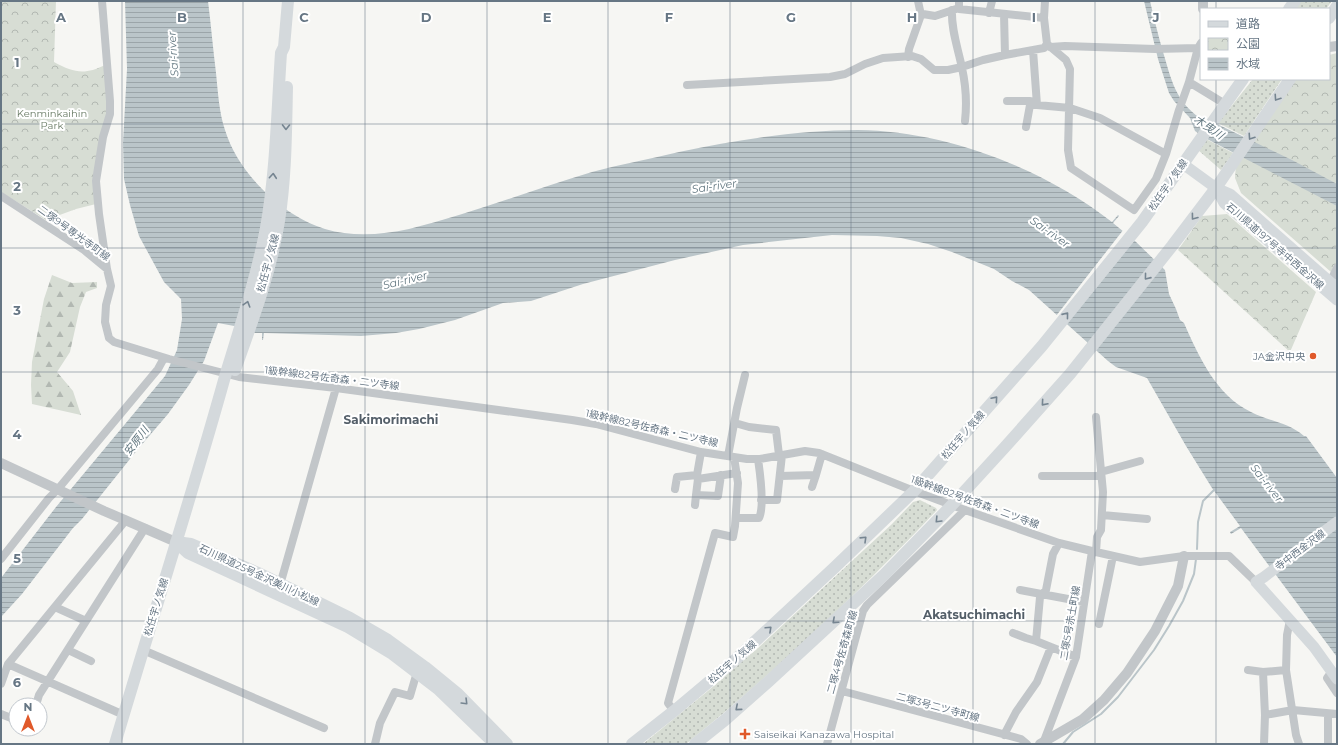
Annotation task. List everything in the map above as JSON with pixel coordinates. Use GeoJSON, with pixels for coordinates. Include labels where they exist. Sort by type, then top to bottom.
{"type":"FeatureCollection","features":[{"type":"Feature","properties":{"kind":"main road","name":"松任宇ノ気線"},"geometry":{"type":"LineString","coordinates":[[115,744],[176,542],[240,342],[265,280],[276,235],[282,199],[280,155],[287,53],[284,47],[288,1]]}},
{"type":"Feature","properties":{"kind":"main road"},"geometry":{"type":"LineString","coordinates":[[1330,16],[1337,6]]}},
{"type":"Feature","properties":{"kind":"main road","name":"松任宇ノ気線"},"geometry":{"type":"LineString","coordinates":[[632,744],[736,659],[914,491],[1042,346],[1142,222],[1242,80]]}},
{"type":"Feature","properties":{"kind":"main road"},"geometry":{"type":"LineString","coordinates":[[695,744],[752,696],[884,575],[952,505],[1070,374],[1172,246],[1216,188],[1289,80]]}},
{"type":"Feature","properties":{"kind":"main road","name":"石川県道197号寺中西金沢線"},"geometry":{"type":"LineString","coordinates":[[1183,164],[1216,188],[1230,194],[1333,285]]}},
{"type":"Feature","properties":{"kind":"main road","name":"石川県道197号寺中西金沢線"},"geometry":{"type":"LineString","coordinates":[[1216,188],[1224,203],[1337,300]]}},
{"type":"Feature","properties":{"kind":"main road","name":"寺中西金沢線"},"geometry":{"type":"LineString","coordinates":[[1260,580],[1337,522]]}},
{"type":"Feature","properties":{"kind":"main road","name":"石川県道25号金沢美川小松線"},"geometry":{"type":"LineString","coordinates":[[176,542],[192,544],[258,573],[350,618],[388,640],[425,667],[458,694],[507,744]]}},
{"type":"Feature","properties":{"kind":"main road","name":"石川県道25号金沢美川小松線"},"geometry":{"type":"LineString","coordinates":[[176,542],[188,553],[348,627],[391,653],[417,672],[450,700],[495,744]]}},
{"type":"Feature","properties":{"kind":"main road"},"geometry":{"type":"LineString","coordinates":[[1260,580],[1290,620],[1314,647],[1334,675]]}},
{"type":"Feature","properties":{"kind":"street"},"geometry":{"type":"LineString","coordinates":[[102,1],[110,114],[103,137],[96,181],[107,269]]}},
{"type":"Feature","properties":{"kind":"street"},"geometry":{"type":"LineString","coordinates":[[908,57],[909,49],[921,15],[918,1]]}},
{"type":"Feature","properties":{"kind":"street"},"geometry":{"type":"LineString","coordinates":[[990,13],[992,1]]}},
{"type":"Feature","properties":{"kind":"street"},"geometry":{"type":"LineString","coordinates":[[687,85],[830,77],[845,74],[865,64],[882,58],[912,56],[921,59],[934,70],[948,70],[983,60],[1044,48],[1048,45],[1155,49],[1199,45],[1166,154],[1156,179],[1134,210],[1071,168],[1068,150],[1070,69],[1066,60],[1048,45],[1044,18],[1045,1]]}},
{"type":"Feature","properties":{"kind":"street"},"geometry":{"type":"LineString","coordinates":[[921,15],[935,16],[957,6],[990,13],[1044,18]]}},
{"type":"Feature","properties":{"kind":"street"},"geometry":{"type":"LineString","coordinates":[[957,6],[952,23],[962,67],[967,103],[965,121]]}},
{"type":"Feature","properties":{"kind":"street"},"geometry":{"type":"LineString","coordinates":[[1004,14],[1005,55]]}},
{"type":"Feature","properties":{"kind":"street"},"geometry":{"type":"LineString","coordinates":[[1026,127],[1034,105],[1033,50]]}},
{"type":"Feature","properties":{"kind":"street"},"geometry":{"type":"LineString","coordinates":[[1189,82],[1226,104]]}},
{"type":"Feature","properties":{"kind":"street"},"geometry":{"type":"LineString","coordinates":[[1007,101],[1030,101],[1034,105],[1070,108],[1100,118],[1166,154]]}},
{"type":"Feature","properties":{"kind":"street","name":"二塚9号専光寺町線"},"geometry":{"type":"LineString","coordinates":[[1,196],[30,213],[84,250],[107,269],[111,286],[106,305],[105,322],[109,338],[114,342],[166,359],[230,374]]}},
{"type":"Feature","properties":{"kind":"street"},"geometry":{"type":"LineString","coordinates":[[1333,285],[1337,268]]}},
{"type":"Feature","properties":{"kind":"street"},"geometry":{"type":"LineString","coordinates":[[1,559],[49,498],[60,490],[166,359]]}},
{"type":"Feature","properties":{"kind":"street","name":"1級幹線82号佐奇森・二ツ寺線"},"geometry":{"type":"LineString","coordinates":[[230,374],[572,420],[596,424],[701,452],[731,456],[758,459],[805,450],[822,454],[965,510],[1059,542],[1140,562],[1184,556],[1229,556],[1260,580]]}},
{"type":"Feature","properties":{"kind":"street"},"geometry":{"type":"LineString","coordinates":[[674,711],[668,703],[715,533],[732,537],[735,526],[738,483],[737,473],[731,456],[736,408],[745,375]]}},
{"type":"Feature","properties":{"kind":"street"},"geometry":{"type":"LineString","coordinates":[[280,585],[336,388]]}},
{"type":"Feature","properties":{"kind":"street","name":"二塚5号赤土町線"},"geometry":{"type":"LineString","coordinates":[[1042,743],[1076,657],[1084,602],[1094,551],[1097,537],[1101,530],[1103,492],[1096,417]]}},
{"type":"Feature","properties":{"kind":"street"},"geometry":{"type":"LineString","coordinates":[[735,423],[749,427],[776,430],[780,455],[780,476],[777,500],[761,500]]}},
{"type":"Feature","properties":{"kind":"street"},"geometry":{"type":"LineString","coordinates":[[694,505],[701,452]]}},
{"type":"Feature","properties":{"kind":"street"},"geometry":{"type":"LineString","coordinates":[[812,487],[822,454]]}},
{"type":"Feature","properties":{"kind":"street"},"geometry":{"type":"LineString","coordinates":[[736,518],[759,518],[761,514],[758,459]]}},
{"type":"Feature","properties":{"kind":"street"},"geometry":{"type":"LineString","coordinates":[[1042,476],[1065,477],[1101,474],[1140,461]]}},
{"type":"Feature","properties":{"kind":"street"},"geometry":{"type":"LineString","coordinates":[[1,463],[104,511],[176,542]]}},
{"type":"Feature","properties":{"kind":"street"},"geometry":{"type":"LineString","coordinates":[[675,489],[678,476],[721,476],[737,473]]}},
{"type":"Feature","properties":{"kind":"street"},"geometry":{"type":"LineString","coordinates":[[780,476],[816,475]]}},
{"type":"Feature","properties":{"kind":"street"},"geometry":{"type":"LineString","coordinates":[[696,495],[718,496],[721,476]]}},
{"type":"Feature","properties":{"kind":"street","name":"二塚4号佐奇森町線"},"geometry":{"type":"LineString","coordinates":[[827,744],[864,611],[867,605],[965,510]]}},
{"type":"Feature","properties":{"kind":"street"},"geometry":{"type":"LineString","coordinates":[[1102,515],[1147,519]]}},
{"type":"Feature","properties":{"kind":"street"},"geometry":{"type":"LineString","coordinates":[[1,684],[8,664],[126,520]]}},
{"type":"Feature","properties":{"kind":"street"},"geometry":{"type":"LineString","coordinates":[[38,697],[145,528]]}},
{"type":"Feature","properties":{"kind":"street"},"geometry":{"type":"LineString","coordinates":[[1036,641],[1040,597],[1046,590],[1053,554],[1059,542]]}},
{"type":"Feature","properties":{"kind":"street"},"geometry":{"type":"LineString","coordinates":[[1099,624],[1113,556]]}},
{"type":"Feature","properties":{"kind":"street"},"geometry":{"type":"LineString","coordinates":[[1042,743],[1083,719],[1104,700],[1127,673],[1155,631],[1178,586],[1184,556]]}},
{"type":"Feature","properties":{"kind":"street"},"geometry":{"type":"LineString","coordinates":[[1020,590],[1084,602]]}},
{"type":"Feature","properties":{"kind":"street"},"geometry":{"type":"LineString","coordinates":[[859,598],[864,611]]}},
{"type":"Feature","properties":{"kind":"street"},"geometry":{"type":"LineString","coordinates":[[55,607],[86,621]]}},
{"type":"Feature","properties":{"kind":"street"},"geometry":{"type":"LineString","coordinates":[[1290,620],[1287,635],[1286,670],[1296,735],[1299,744]]}},
{"type":"Feature","properties":{"kind":"street"},"geometry":{"type":"LineString","coordinates":[[1013,633],[1076,657]]}},
{"type":"Feature","properties":{"kind":"street"},"geometry":{"type":"LineString","coordinates":[[1004,735],[1016,712],[1037,682],[1051,647]]}},
{"type":"Feature","properties":{"kind":"street"},"geometry":{"type":"LineString","coordinates":[[68,650],[91,661]]}},
{"type":"Feature","properties":{"kind":"street"},"geometry":{"type":"LineString","coordinates":[[143,650],[324,728]]}},
{"type":"Feature","properties":{"kind":"street"},"geometry":{"type":"LineString","coordinates":[[8,664],[124,715]]}},
{"type":"Feature","properties":{"kind":"street"},"geometry":{"type":"LineString","coordinates":[[1248,670],[1263,672],[1286,670]]}},
{"type":"Feature","properties":{"kind":"street"},"geometry":{"type":"LineString","coordinates":[[375,744],[380,723],[395,692],[410,696],[417,672]]}},
{"type":"Feature","properties":{"kind":"street"},"geometry":{"type":"LineString","coordinates":[[1263,672],[1265,715],[1264,744]]}},
{"type":"Feature","properties":{"kind":"street"},"geometry":{"type":"LineString","coordinates":[[1334,675],[1327,678],[1337,693]]}},
{"type":"Feature","properties":{"kind":"street","name":"二塚3号二ツ寺町線"},"geometry":{"type":"LineString","coordinates":[[842,691],[1020,739],[1027,744]]}},
{"type":"Feature","properties":{"kind":"street"},"geometry":{"type":"LineString","coordinates":[[1265,715],[1292,710],[1337,714]]}},
{"type":"Feature","properties":{"kind":"street"},"geometry":{"type":"LineString","coordinates":[[1328,714],[1328,744]]}},
{"type":"Feature","properties":{"kind":"green space","name":"Kenminkaihin Park"},"geometry":{"type":"Polygon","coordinates":[[[1,1],[56,1],[54,62],[68,69],[80,71],[91,70],[105,65],[108,108],[96,204],[76,209],[46,220],[1,192],[1,1]]]}},
{"type":"Feature","properties":{"kind":"green space"},"geometry":{"type":"Polygon","coordinates":[[[1300,1],[1332,1],[1327,8],[1296,8],[1300,1]]]}},
{"type":"Feature","properties":{"kind":"green space"},"geometry":{"type":"Polygon","coordinates":[[[1337,53],[1337,262],[1331,272],[1241,193],[1235,178],[1236,164],[1293,80],[1330,80],[1330,55],[1337,53]]]}},
{"type":"Feature","properties":{"kind":"green space"},"geometry":{"type":"Polygon","coordinates":[[[1252,80],[1281,80],[1244,136],[1218,123],[1252,80]]]}},
{"type":"Feature","properties":{"kind":"green space"},"geometry":{"type":"Polygon","coordinates":[[[1206,139],[1233,153],[1221,170],[1198,150],[1206,139]]]}},
{"type":"Feature","properties":{"kind":"green space"},"geometry":{"type":"Polygon","coordinates":[[[1227,214],[1316,292],[1290,352],[1178,250],[1202,216],[1227,214]]]}},
{"type":"Feature","properties":{"kind":"green space"},"geometry":{"type":"Polygon","coordinates":[[[52,275],[72,283],[97,282],[97,288],[86,292],[80,307],[70,352],[57,372],[73,391],[81,415],[32,404],[32,362],[44,299],[52,275]]]}},
{"type":"Feature","properties":{"kind":"green space"},"geometry":{"type":"Polygon","coordinates":[[[920,500],[936,508],[937,510],[847,602],[752,689],[686,744],[643,744],[758,648],[892,524],[913,502],[920,500]]]}},
{"type":"Feature","properties":{"kind":"water"},"geometry":{"type":"Polygon","coordinates":[[[125,1],[208,1],[220,109],[231,146],[251,177],[278,203],[309,223],[335,232],[367,234],[388,233],[409,229],[614,166],[745,140],[835,130],[891,132],[925,137],[959,145],[1025,169],[1056,185],[1112,222],[1118,215],[1119,216],[1113,223],[1135,241],[1165,270],[1169,294],[1180,320],[1184,323],[1203,362],[1218,385],[1239,405],[1251,412],[1285,425],[1306,436],[1337,478],[1337,657],[1241,528],[1231,534],[1230,532],[1240,526],[1212,488],[1147,378],[1116,367],[1029,290],[994,269],[928,244],[901,238],[877,236],[832,235],[743,245],[675,260],[583,284],[531,301],[503,303],[455,320],[396,333],[361,336],[264,333],[262,340],[262,333],[255,333],[245,328],[218,323],[204,361],[168,414],[73,528],[22,594],[1,617],[1,578],[56,507],[165,376],[177,350],[182,319],[181,299],[164,282],[139,236],[124,179],[123,143],[127,69],[125,1]]]}},
{"type":"Feature","properties":{"kind":"water","name":"木曳川"},"geometry":{"type":"Polygon","coordinates":[[[1144,1],[1150,1],[1161,46],[1172,80],[1179,97],[1185,104],[1200,118],[1217,124],[1292,160],[1337,184],[1337,206],[1207,139],[1195,131],[1190,118],[1174,101],[1169,93],[1158,59],[1144,1]]]}},
{"type":"Feature","properties":{"kind":"pier"},"geometry":{"type":"Polygon","coordinates":[[[1124,229],[1136,239],[1119,257],[1065,325],[1056,316],[1124,229]]]}},
{"type":"Feature","properties":{"kind":"waterway"},"geometry":{"type":"LineString","coordinates":[[1197,549],[1198,522],[1203,501],[1214,490]]}},
{"type":"Feature","properties":{"kind":"waterway"},"geometry":{"type":"LineString","coordinates":[[1063,744],[1073,732],[1101,714],[1118,697],[1154,650],[1183,601],[1194,574],[1196,559]]}},
{"type":"Feature","properties":{"kind":"place","name":"JA金沢中央"},"geometry":{"type":"Point","coordinates":[1313,356]}},
{"type":"Feature","properties":{"kind":"place","name":"Saiseikai Kanazawa Hospital"},"geometry":{"type":"Point","coordinates":[745,734]}},
{"type":"Feature","properties":{"kind":"district","name":"Sakimorimachi"},"geometry":{"type":"Point","coordinates":[391,419]}},
{"type":"Feature","properties":{"kind":"district","name":"Akatsuchimachi"},"geometry":{"type":"Point","coordinates":[974,614]}},
{"type":"Feature","properties":{"kind":"water label","name":"Sai-river"},"geometry":{"type":"Point","coordinates":[173,54]}},
{"type":"Feature","properties":{"kind":"water label","name":"Sai-river"},"geometry":{"type":"Point","coordinates":[714,186]}},
{"type":"Feature","properties":{"kind":"water label","name":"Sai-river"},"geometry":{"type":"Point","coordinates":[1050,232]}},
{"type":"Feature","properties":{"kind":"water label","name":"Sai-river"},"geometry":{"type":"Point","coordinates":[405,280]}},
{"type":"Feature","properties":{"kind":"water label","name":"安原川"},"geometry":{"type":"Point","coordinates":[136,441]}},
{"type":"Feature","properties":{"kind":"water label","name":"Sai-river"},"geometry":{"type":"Point","coordinates":[1267,483]}}]}
